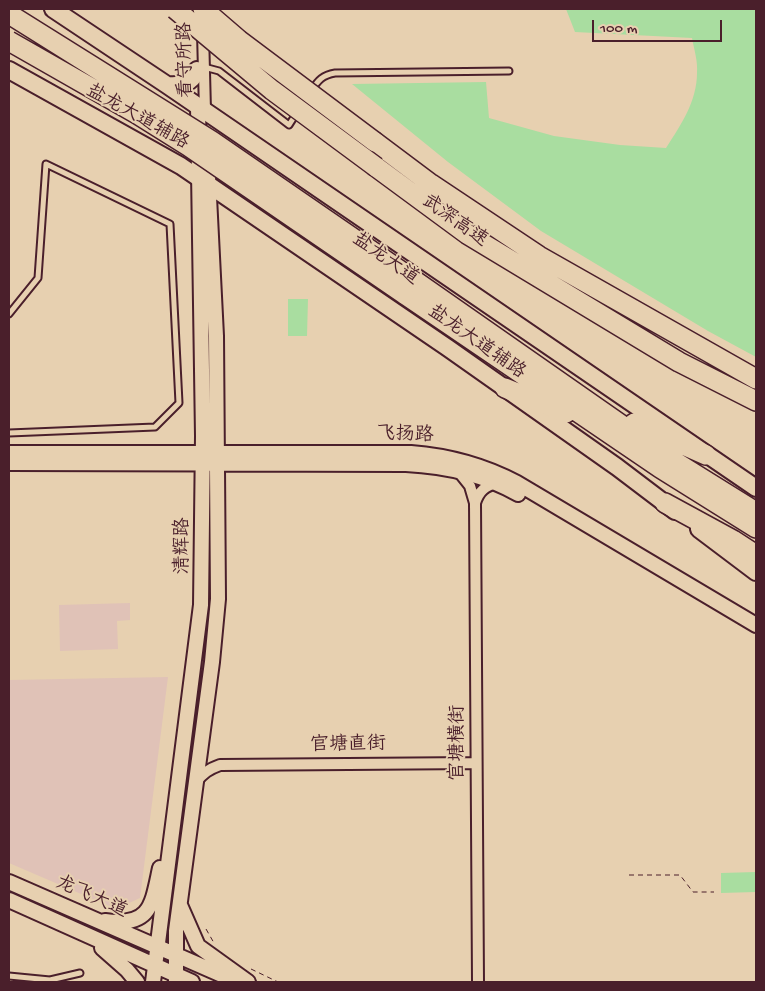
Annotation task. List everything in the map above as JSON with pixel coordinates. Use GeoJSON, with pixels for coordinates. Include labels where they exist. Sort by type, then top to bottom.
{"type":"FeatureCollection","features":[{"type":"Feature","properties":{"kind":"highway","name":"武深高速"},"geometry":{"type":"LineString","coordinates":[[174,9],[272,90],[467,234],[679,362],[756,401]]}},
{"type":"Feature","properties":{"kind":"highway","name":"武深高速"},"geometry":{"type":"LineString","coordinates":[[203,9],[239,40],[431,184],[538,256],[756,379]]}},
{"type":"Feature","properties":{"kind":"highway","name":"盐龙大道"},"geometry":{"type":"LineString","coordinates":[[9,14],[212,141],[600,427],[660,468],[756,528]]}},
{"type":"Feature","properties":{"kind":"highway","name":"盐龙大道"},"geometry":{"type":"LineString","coordinates":[[9,41],[137,114],[188,146],[590,404],[666,456],[756,512]]}},
{"type":"Feature","properties":{"kind":"highway"},"geometry":{"type":"LineString","coordinates":[[505,388],[600,427]]}},
{"type":"Feature","properties":{"kind":"highway"},"geometry":{"type":"LineString","coordinates":[[590,404],[706,455]]}},
{"type":"Feature","properties":{"kind":"highway"},"geometry":{"type":"LineString","coordinates":[[665,503],[733,540],[756,555]]}},
{"type":"Feature","properties":{"kind":"main road","name":"盐龙大道辅路"},"geometry":{"type":"LineString","coordinates":[[53,9],[756,488]]}},
{"type":"Feature","properties":{"kind":"main road"},"geometry":{"type":"LineString","coordinates":[[167,85],[184,84],[191,81],[200,69]]}},
{"type":"Feature","properties":{"kind":"main road","name":"盐龙大道辅路"},"geometry":{"type":"LineString","coordinates":[[9,70],[181,166],[204,181],[505,388],[665,503],[756,572]]}},
{"type":"Feature","properties":{"kind":"street","name":"看守所路"},"geometry":{"type":"LineString","coordinates":[[196,9],[202,109]]}},
{"type":"Feature","properties":{"kind":"street","name":"看守所路"},"geometry":{"type":"LineString","coordinates":[[200,69],[203,9]]}},
{"type":"Feature","properties":{"kind":"street","name":"清辉路"},"geometry":{"type":"LineString","coordinates":[[153,982],[202,605],[204,181],[202,109]]}},
{"type":"Feature","properties":{"kind":"street","name":"清辉路"},"geometry":{"type":"LineString","coordinates":[[176,979],[176,931],[212,662],[218,599],[216,336],[204,181]]}},
{"type":"Feature","properties":{"kind":"street","name":"飞扬路"},"geometry":{"type":"LineString","coordinates":[[9,453],[203,458],[411,453],[443,456],[489,469],[517,484],[756,625]]}},
{"type":"Feature","properties":{"kind":"street","name":"飞扬路"},"geometry":{"type":"LineString","coordinates":[[9,464],[203,458]]}},
{"type":"Feature","properties":{"kind":"street","name":"飞扬路"},"geometry":{"type":"LineString","coordinates":[[217,458],[406,464],[458,470],[497,483],[521,496],[756,635]]}},
{"type":"Feature","properties":{"kind":"street","name":"官塘横街"},"geometry":{"type":"LineString","coordinates":[[458,470],[470,486],[475,503],[478,982]]}},
{"type":"Feature","properties":{"kind":"street"},"geometry":{"type":"LineString","coordinates":[[475,503],[483,489],[497,483]]}},
{"type":"Feature","properties":{"kind":"street"},"geometry":{"type":"LineString","coordinates":[[200,746],[205,756],[220,765]]}},
{"type":"Feature","properties":{"kind":"street","name":"官塘直街"},"geometry":{"type":"LineString","coordinates":[[220,765],[476,763]]}},
{"type":"Feature","properties":{"kind":"street"},"geometry":{"type":"LineString","coordinates":[[195,783],[210,768],[220,765]]}},
{"type":"Feature","properties":{"kind":"street"},"geometry":{"type":"LineString","coordinates":[[91,918],[123,923],[134,921],[144,914],[150,906],[161,863],[171,842]]}},
{"type":"Feature","properties":{"kind":"street","name":"龙飞大道"},"geometry":{"type":"LineString","coordinates":[[9,882],[238,982]]}},
{"type":"Feature","properties":{"kind":"street","name":"龙飞大道"},"geometry":{"type":"LineString","coordinates":[[9,900],[155,967],[176,979],[192,982]]}},
{"type":"Feature","properties":{"kind":"street"},"geometry":{"type":"LineString","coordinates":[[180,903],[198,946],[248,982]]}},
{"type":"Feature","properties":{"kind":"street"},"geometry":{"type":"LineString","coordinates":[[84,934],[119,963],[137,982]]}},
{"type":"Feature","properties":{"kind":"lane"},"geometry":{"type":"LineString","coordinates":[[200,69],[219,70],[289,125],[303,103]]}},
{"type":"Feature","properties":{"kind":"lane"},"geometry":{"type":"LineString","coordinates":[[308,96],[317,81],[325,74],[335,72],[509,71]]}},
{"type":"Feature","properties":{"kind":"lane"},"geometry":{"type":"LineString","coordinates":[[9,314],[38,278],[46,164],[170,224],[179,403],[155,427],[9,433]]}},
{"type":"Feature","properties":{"kind":"lane"},"geometry":{"type":"LineString","coordinates":[[9,976],[50,980],[80,973]]}},
{"type":"Feature","properties":{"kind":"path"},"geometry":{"type":"LineString","coordinates":[[629,876],[680,876],[693,892],[714,892]]}},
{"type":"Feature","properties":{"kind":"path"},"geometry":{"type":"LineString","coordinates":[[206,929],[218,949]]}},
{"type":"Feature","properties":{"kind":"path"},"geometry":{"type":"LineString","coordinates":[[246,967],[278,982]]}},
{"type":"Feature","properties":{"kind":"shaded area"},"geometry":{"type":"Polygon","coordinates":[[[130,603],[130,620],[117,621],[118,649],[60,651],[59,605],[130,603]]]}},
{"type":"Feature","properties":{"kind":"shaded area"},"geometry":{"type":"Polygon","coordinates":[[[168,677],[140,898],[116,909],[9,863],[9,680],[168,677]]]}},
{"type":"Feature","properties":{"kind":"green space"},"geometry":{"type":"Polygon","coordinates":[[[566,9],[756,9],[756,357],[708,331],[541,231],[448,162],[352,84],[486,82],[489,118],[554,136],[620,145],[666,148],[682,122],[694,93],[697,69],[692,38],[575,32],[566,9]]]}},
{"type":"Feature","properties":{"kind":"green space"},"geometry":{"type":"Polygon","coordinates":[[[288,299],[308,299],[307,336],[288,336],[288,299]]]}},
{"type":"Feature","properties":{"kind":"green space"},"geometry":{"type":"Polygon","coordinates":[[[756,872],[756,892],[721,893],[721,873],[756,872]]]}}]}
